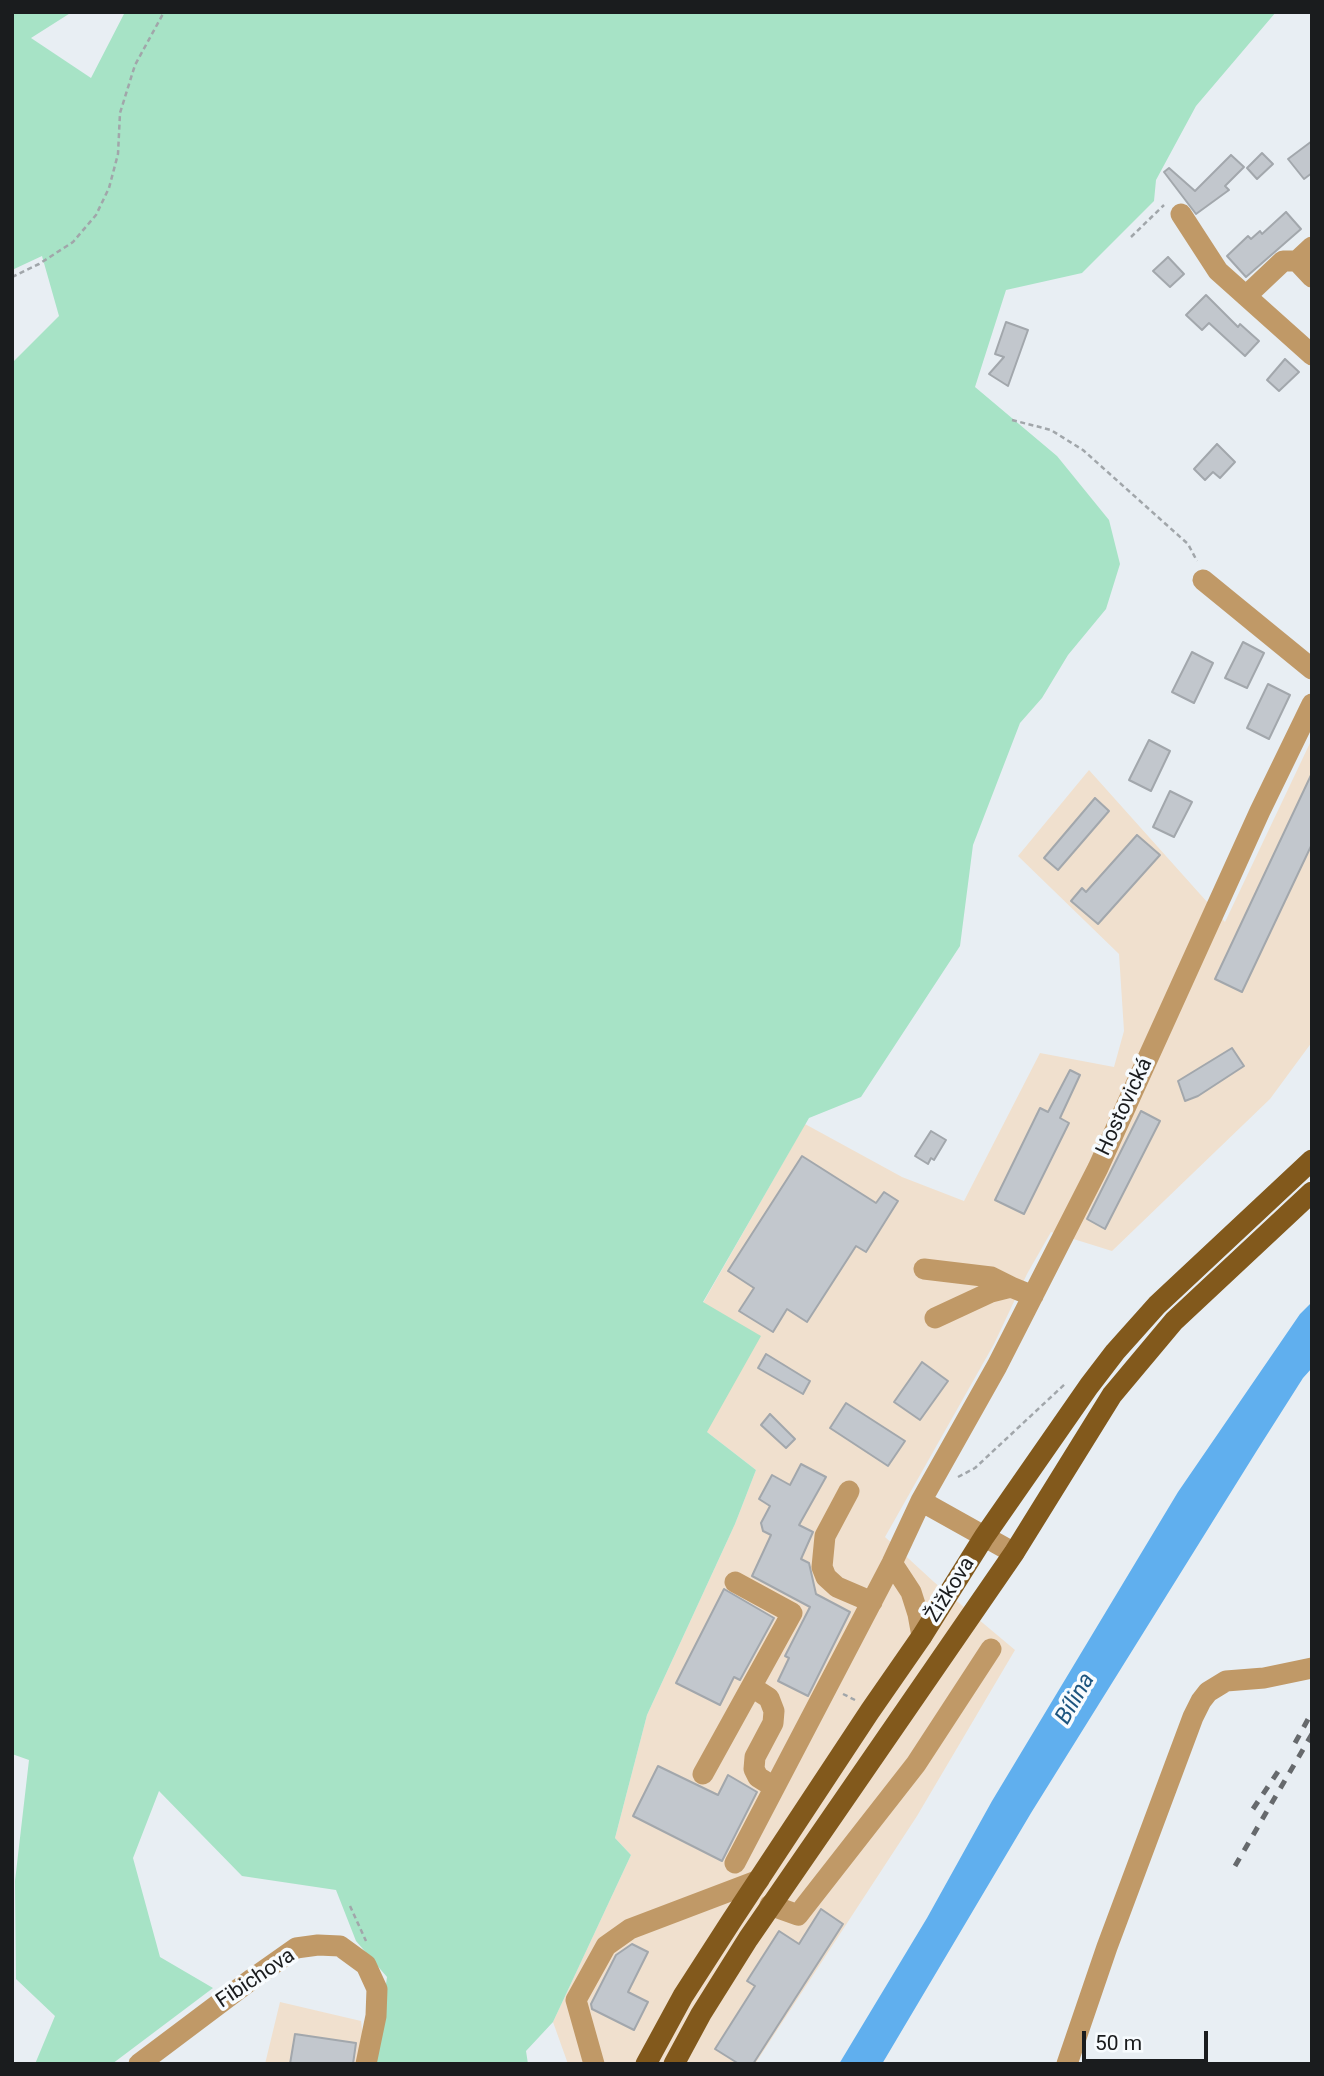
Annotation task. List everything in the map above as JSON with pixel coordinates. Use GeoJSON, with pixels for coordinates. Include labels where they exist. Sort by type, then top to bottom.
{"type":"FeatureCollection","features":[{"type":"Feature","properties":{"kind":"main road","name":"Žižkova"},"geometry":{"type":"LineString","coordinates":[[646,2064],[683,1996],[922,1636],[984,1537],[1089,1386],[1157,1305],[1312,1160]]}},
{"type":"Feature","properties":{"kind":"main road","name":"Žižkova"},"geometry":{"type":"LineString","coordinates":[[674,2064],[701,2014],[770,1905],[1014,1553],[1112,1395],[1174,1321],[1312,1192]]}},
{"type":"Feature","properties":{"kind":"street"},"geometry":{"type":"LineString","coordinates":[[1181,215],[1218,271],[1312,355]]}},
{"type":"Feature","properties":{"kind":"street"},"geometry":{"type":"LineString","coordinates":[[1246,296],[1283,261],[1304,254],[1312,277]]}},
{"type":"Feature","properties":{"kind":"street"},"geometry":{"type":"LineString","coordinates":[[1203,580],[1312,669]]}},
{"type":"Feature","properties":{"kind":"street","name":"Hostovická"},"geometry":{"type":"LineString","coordinates":[[734,1863],[872,1602],[921,1501],[998,1366],[1098,1168],[1260,811],[1312,704]]}},
{"type":"Feature","properties":{"kind":"street"},"geometry":{"type":"LineString","coordinates":[[925,1269],[991,1277],[1032,1296]]}},
{"type":"Feature","properties":{"kind":"street"},"geometry":{"type":"LineString","coordinates":[[935,1318],[991,1292],[1011,1287]]}},
{"type":"Feature","properties":{"kind":"street"},"geometry":{"type":"LineString","coordinates":[[849,1491],[825,1536],[822,1566],[826,1577],[837,1587],[872,1602]]}},
{"type":"Feature","properties":{"kind":"street"},"geometry":{"type":"LineString","coordinates":[[921,1501],[1014,1553]]}},
{"type":"Feature","properties":{"kind":"street"},"geometry":{"type":"LineString","coordinates":[[892,1563],[911,1592],[922,1636]]}},
{"type":"Feature","properties":{"kind":"street"},"geometry":{"type":"LineString","coordinates":[[703,1774],[792,1613],[735,1582]]}},
{"type":"Feature","properties":{"kind":"street"},"geometry":{"type":"LineString","coordinates":[[770,1905],[798,1915],[916,1764],[991,1649]]}},
{"type":"Feature","properties":{"kind":"street"},"geometry":{"type":"LineString","coordinates":[[1068,2064],[1107,1947],[1201,1701],[1208,1692],[1226,1681],[1264,1678],[1312,1668]]}},
{"type":"Feature","properties":{"kind":"street"},"geometry":{"type":"LineString","coordinates":[[752,1687],[769,1698],[774,1711],[773,1723],[755,1757],[754,1769],[758,1777],[774,1787]]}},
{"type":"Feature","properties":{"kind":"street"},"geometry":{"type":"LineString","coordinates":[[594,2064],[576,2000],[606,1946],[629,1929],[759,1880]]}},
{"type":"Feature","properties":{"kind":"street","name":"Fibichova"},"geometry":{"type":"LineString","coordinates":[[139,2064],[296,1948],[340,1946],[366,1965]]}},
{"type":"Feature","properties":{"kind":"street"},"geometry":{"type":"LineString","coordinates":[[366,1965],[377,1989],[376,2016],[366,2064]]}},
{"type":"Feature","properties":{"kind":"path"},"geometry":{"type":"LineString","coordinates":[[12,277],[39,264],[73,242],[96,215],[118,154],[120,113],[135,65],[164,12]]}},
{"type":"Feature","properties":{"kind":"path"},"geometry":{"type":"LineString","coordinates":[[1131,237],[1166,203],[1181,215]]}},
{"type":"Feature","properties":{"kind":"path"},"geometry":{"type":"LineString","coordinates":[[1012,420],[1051,430],[1083,450],[1188,544],[1198,561],[1203,580]]}},
{"type":"Feature","properties":{"kind":"path"},"geometry":{"type":"LineString","coordinates":[[958,1477],[975,1468],[1070,1380]]}},
{"type":"Feature","properties":{"kind":"path"},"geometry":{"type":"LineString","coordinates":[[350,1906],[366,1937],[366,1965]]}},
{"type":"Feature","properties":{"kind":"shaded area"},"geometry":{"type":"Polygon","coordinates":[[[1310,743],[1312,1042],[1270,1099],[1112,1251],[1051,1232],[1027,1274],[994,1344],[885,1537],[1015,1650],[917,1816],[755,2064],[568,2064],[553,2022],[631,1855],[615,1838],[647,1715],[735,1524],[756,1470],[707,1432],[703,1303],[805,1124],[902,1177],[964,1201],[1040,1053],[1114,1067],[1124,1031],[1119,954],[1018,856],[1089,770],[1225,922],[1310,743]]]}},
{"type":"Feature","properties":{"kind":"shaded area"},"geometry":{"type":"Polygon","coordinates":[[[280,2002],[361,2021],[363,2037],[359,2064],[265,2064],[280,2002]]]}},
{"type":"Feature","properties":{"kind":"green space"},"geometry":{"type":"Polygon","coordinates":[[[12,12],[72,12],[31,38],[91,78],[125,12],[1276,12],[1196,106],[1156,180],[1154,201],[1082,273],[1006,290],[975,387],[1057,456],[1109,520],[1120,564],[1106,609],[1068,655],[1042,698],[1020,723],[973,845],[960,946],[861,1097],[809,1118],[703,1302],[761,1336],[707,1432],[756,1470],[735,1524],[647,1715],[615,1838],[631,1855],[553,2022],[526,2051],[528,2064],[375,2064],[387,1977],[356,1941],[336,1890],[242,1876],[159,1791],[133,1858],[160,1957],[213,1988],[112,2064],[35,2064],[55,2016],[16,1979],[15,1881],[29,1760],[12,1754],[12,363],[59,316],[42,256],[12,270],[12,12]]]}},
{"type":"Feature","properties":{"kind":"water","name":"Bílina"},"geometry":{"type":"Polygon","coordinates":[[[1312,1302],[1312,1368],[1256,1452],[1031,1813],[882,2064],[839,2064],[927,1918],[992,1801],[1178,1492],[1300,1314],[1312,1302]]]}},
{"type":"Feature","properties":{"kind":"building"},"geometry":{"type":"Polygon","coordinates":[[[1312,141],[1312,173],[1304,179],[1288,159],[1312,141]]]}},
{"type":"Feature","properties":{"kind":"building"},"geometry":{"type":"Polygon","coordinates":[[[1262,153],[1273,164],[1257,179],[1247,168],[1262,153]]]}},
{"type":"Feature","properties":{"kind":"building"},"geometry":{"type":"Polygon","coordinates":[[[1231,155],[1244,167],[1225,186],[1229,190],[1196,214],[1164,172],[1169,168],[1195,191],[1231,155]]]}},
{"type":"Feature","properties":{"kind":"building"},"geometry":{"type":"Polygon","coordinates":[[[1286,212],[1301,229],[1246,277],[1227,256],[1248,236],[1251,239],[1260,231],[1262,234],[1286,212]]]}},
{"type":"Feature","properties":{"kind":"building"},"geometry":{"type":"Polygon","coordinates":[[[1168,257],[1184,274],[1170,287],[1153,271],[1168,257]]]}},
{"type":"Feature","properties":{"kind":"building"},"geometry":{"type":"Polygon","coordinates":[[[1206,295],[1238,327],[1240,324],[1259,341],[1245,356],[1209,323],[1202,330],[1186,315],[1206,295]]]}},
{"type":"Feature","properties":{"kind":"building"},"geometry":{"type":"Polygon","coordinates":[[[1006,322],[1028,330],[1008,386],[989,374],[1004,357],[995,354],[1006,322]]]}},
{"type":"Feature","properties":{"kind":"building"},"geometry":{"type":"Polygon","coordinates":[[[1285,359],[1299,372],[1279,391],[1267,380],[1285,359]]]}},
{"type":"Feature","properties":{"kind":"building"},"geometry":{"type":"Polygon","coordinates":[[[1217,444],[1235,462],[1220,478],[1213,472],[1205,480],[1194,469],[1217,444]]]}},
{"type":"Feature","properties":{"kind":"building"},"geometry":{"type":"Polygon","coordinates":[[[1243,642],[1264,653],[1247,688],[1225,678],[1243,642]]]}},
{"type":"Feature","properties":{"kind":"building"},"geometry":{"type":"Polygon","coordinates":[[[1192,652],[1213,663],[1194,703],[1172,692],[1192,652]]]}},
{"type":"Feature","properties":{"kind":"building"},"geometry":{"type":"Polygon","coordinates":[[[1268,684],[1290,695],[1269,739],[1247,728],[1268,684]]]}},
{"type":"Feature","properties":{"kind":"building"},"geometry":{"type":"Polygon","coordinates":[[[1149,740],[1170,751],[1151,791],[1129,780],[1149,740]]]}},
{"type":"Feature","properties":{"kind":"building"},"geometry":{"type":"Polygon","coordinates":[[[1312,773],[1312,844],[1242,992],[1215,979],[1312,773]]]}},
{"type":"Feature","properties":{"kind":"building"},"geometry":{"type":"Polygon","coordinates":[[[1170,791],[1192,802],[1174,837],[1153,827],[1170,791]]]}},
{"type":"Feature","properties":{"kind":"building"},"geometry":{"type":"Polygon","coordinates":[[[1095,798],[1109,811],[1058,870],[1044,858],[1095,798]]]}},
{"type":"Feature","properties":{"kind":"building"},"geometry":{"type":"Polygon","coordinates":[[[1137,835],[1160,855],[1098,924],[1071,901],[1082,888],[1086,892],[1137,835]]]}},
{"type":"Feature","properties":{"kind":"building"},"geometry":{"type":"Polygon","coordinates":[[[1232,1048],[1244,1066],[1198,1096],[1185,1101],[1178,1081],[1232,1048]]]}},
{"type":"Feature","properties":{"kind":"building"},"geometry":{"type":"Polygon","coordinates":[[[1070,1070],[1080,1075],[1060,1118],[1069,1123],[1024,1214],[995,1200],[1040,1108],[1048,1112],[1070,1070]]]}},
{"type":"Feature","properties":{"kind":"building"},"geometry":{"type":"Polygon","coordinates":[[[1141,1111],[1160,1121],[1105,1229],[1087,1219],[1141,1111]]]}},
{"type":"Feature","properties":{"kind":"building"},"geometry":{"type":"Polygon","coordinates":[[[931,1131],[946,1140],[934,1160],[931,1158],[928,1164],[915,1156],[931,1131]]]}},
{"type":"Feature","properties":{"kind":"building"},"geometry":{"type":"Polygon","coordinates":[[[802,1156],[876,1203],[884,1192],[898,1201],[866,1252],[856,1246],[807,1322],[787,1309],[773,1332],[739,1311],[754,1288],[728,1271],[802,1156]]]}},
{"type":"Feature","properties":{"kind":"building"},"geometry":{"type":"Polygon","coordinates":[[[766,1354],[810,1381],[803,1394],[758,1368],[766,1354]]]}},
{"type":"Feature","properties":{"kind":"building"},"geometry":{"type":"Polygon","coordinates":[[[922,1362],[948,1381],[920,1420],[894,1402],[922,1362]]]}},
{"type":"Feature","properties":{"kind":"building"},"geometry":{"type":"Polygon","coordinates":[[[846,1403],[905,1441],[888,1466],[830,1428],[846,1403]]]}},
{"type":"Feature","properties":{"kind":"building"},"geometry":{"type":"Polygon","coordinates":[[[770,1414],[795,1439],[786,1448],[761,1425],[770,1414]]]}},
{"type":"Feature","properties":{"kind":"building"},"geometry":{"type":"Polygon","coordinates":[[[801,1464],[826,1477],[799,1525],[813,1532],[801,1559],[809,1563],[816,1594],[850,1612],[808,1696],[778,1681],[789,1658],[785,1656],[810,1607],[752,1576],[771,1535],[763,1531],[761,1523],[770,1506],[759,1499],[772,1475],[790,1485],[801,1464]]]}},
{"type":"Feature","properties":{"kind":"building"},"geometry":{"type":"Polygon","coordinates":[[[724,1589],[774,1618],[740,1680],[734,1677],[720,1705],[676,1683],[724,1589]]]}},
{"type":"Feature","properties":{"kind":"building"},"geometry":{"type":"Polygon","coordinates":[[[658,1766],[718,1795],[728,1775],[757,1792],[722,1861],[633,1816],[658,1766]]]}},
{"type":"Feature","properties":{"kind":"building"},"geometry":{"type":"Polygon","coordinates":[[[821,1909],[843,1924],[753,2064],[739,2064],[715,2049],[755,1986],[747,1981],[779,1931],[799,1944],[821,1909]]]}},
{"type":"Feature","properties":{"kind":"building"},"geometry":{"type":"Polygon","coordinates":[[[632,1944],[648,1952],[628,1992],[648,2002],[634,2030],[592,2009],[591,2004],[616,1955],[632,1944]]]}},
{"type":"Feature","properties":{"kind":"building"},"geometry":{"type":"Polygon","coordinates":[[[295,2034],[356,2043],[353,2064],[290,2064],[295,2034]]]}},
{"type":"Feature","properties":{"kind":"railway"},"geometry":{"type":"LineString","coordinates":[[1295,1743],[1312,1712]]}},
{"type":"Feature","properties":{"kind":"railway"},"geometry":{"type":"LineString","coordinates":[[1235,1866],[1312,1734]]}},
{"type":"Feature","properties":{"kind":"railway"},"geometry":{"type":"LineString","coordinates":[[1253,1809],[1279,1770]]}}]}
